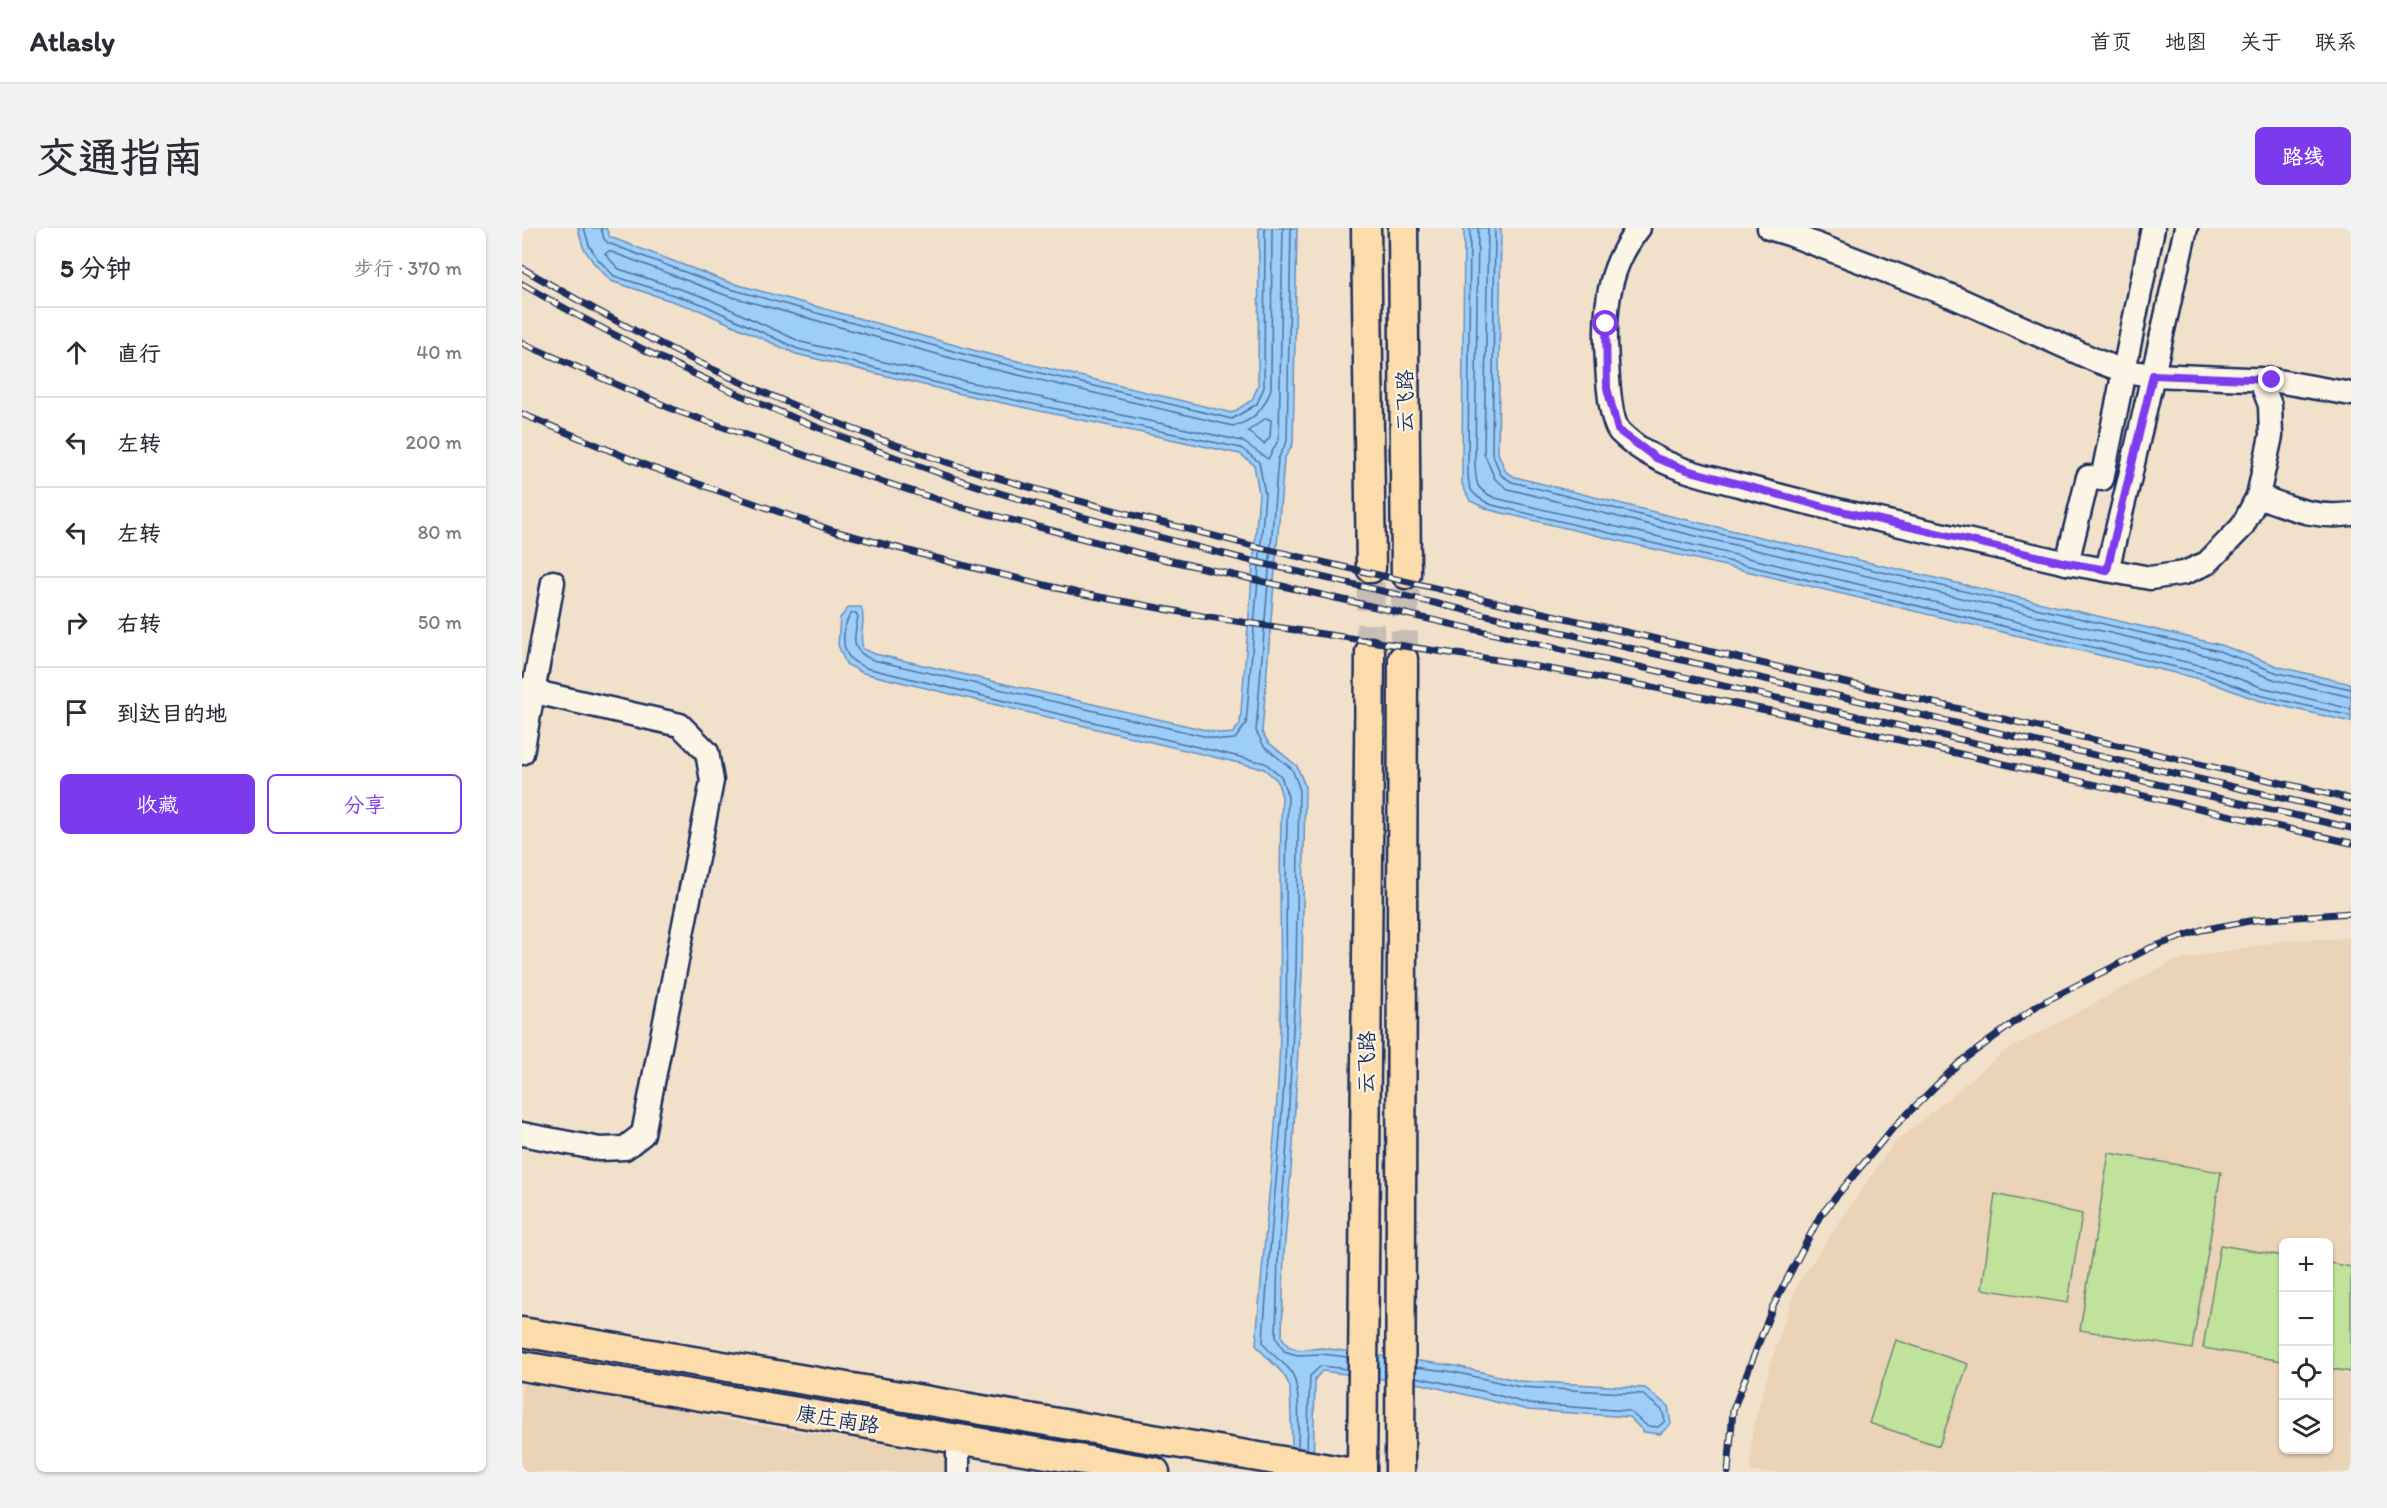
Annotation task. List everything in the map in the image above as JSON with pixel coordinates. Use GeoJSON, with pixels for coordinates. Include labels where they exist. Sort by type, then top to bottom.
{"type":"FeatureCollection","features":[{"type":"Feature","properties":{"kind":"main road","name":"云飞路"},"geometry":{"type":"LineString","coordinates":[[1367,236],[1371,568]]}},
{"type":"Feature","properties":{"kind":"main road","name":"云飞路"},"geometry":{"type":"LineString","coordinates":[[1403,236],[1406,574]]}},
{"type":"Feature","properties":{"kind":"main road","name":"云飞路"},"geometry":{"type":"LineString","coordinates":[[1362,1472],[1370,652]]}},
{"type":"Feature","properties":{"kind":"main road","name":"云飞路"},"geometry":{"type":"LineString","coordinates":[[1400,1472],[1403,659]]}},
{"type":"Feature","properties":{"kind":"main road"},"geometry":{"type":"LineString","coordinates":[[522,1332],[1347,1472]]}},
{"type":"Feature","properties":{"kind":"main road","name":"康庄南路"},"geometry":{"type":"LineString","coordinates":[[522,1366],[1155,1472]]}},
{"type":"Feature","properties":{"kind":"street"},"geometry":{"type":"LineString","coordinates":[[1639,228],[1623,248],[1611,280],[1606,324],[1607,388],[1618,430],[1656,458],[1687,470],[1828,508],[2067,563],[2150,578],[2184,573],[2207,563],[2242,527],[2258,496],[2271,436],[2270,405],[2260,379]]}},
{"type":"Feature","properties":{"kind":"street"},"geometry":{"type":"LineString","coordinates":[[1769,228],[1954,297],[2124,371],[2153,375],[2260,379],[2351,394]]}},
{"type":"Feature","properties":{"kind":"street"},"geometry":{"type":"LineString","coordinates":[[2067,563],[2088,477],[2102,479],[2153,228]]}},
{"type":"Feature","properties":{"kind":"street"},"geometry":{"type":"LineString","coordinates":[[2107,570],[2186,228]]}},
{"type":"Feature","properties":{"kind":"street"},"geometry":{"type":"LineString","coordinates":[[2258,496],[2310,514],[2330,517],[2351,514]]}},
{"type":"Feature","properties":{"kind":"street"},"geometry":{"type":"LineString","coordinates":[[522,753],[527,691],[553,582]]}},
{"type":"Feature","properties":{"kind":"street"},"geometry":{"type":"LineString","coordinates":[[522,1134],[600,1149],[626,1148],[643,1134],[712,781],[707,752],[680,725],[527,691]]}},
{"type":"Feature","properties":{"kind":"street"},"geometry":{"type":"LineString","coordinates":[[958,1439],[958,1472]]}},
{"type":"Feature","properties":{"kind":"shaded area"},"geometry":{"type":"Polygon","coordinates":[[[2351,938],[2351,1472],[1750,1472],[1752,1433],[1771,1362],[1798,1283],[1892,1145],[2005,1051],[2173,961],[2289,940],[2351,938]]]}},
{"type":"Feature","properties":{"kind":"shaded area"},"geometry":{"type":"Polygon","coordinates":[[[522,1375],[748,1424],[966,1455],[966,1472],[522,1472],[522,1375]]]}},
{"type":"Feature","properties":{"kind":"green space"},"geometry":{"type":"Polygon","coordinates":[[[2109,1153],[2221,1172],[2192,1349],[2080,1330],[2109,1153]]]}},
{"type":"Feature","properties":{"kind":"green space"},"geometry":{"type":"Polygon","coordinates":[[[1995,1194],[2082,1214],[2068,1303],[1982,1289],[1995,1194]]]}},
{"type":"Feature","properties":{"kind":"green space"},"geometry":{"type":"Polygon","coordinates":[[[2220,1245],[2279,1255],[2279,1360],[2203,1348],[2220,1245]]]}},
{"type":"Feature","properties":{"kind":"green space"},"geometry":{"type":"Polygon","coordinates":[[[2333,1264],[2351,1267],[2351,1372],[2333,1369],[2333,1264]]]}},
{"type":"Feature","properties":{"kind":"green space"},"geometry":{"type":"Polygon","coordinates":[[[1896,1340],[1968,1364],[1939,1446],[1869,1423],[1896,1340]]]}},
{"type":"Feature","properties":{"kind":"water"},"geometry":{"type":"Polygon","coordinates":[[[578,228],[606,228],[610,237],[728,282],[980,352],[1232,413],[1252,400],[1258,386],[1259,228],[1297,228],[1293,444],[1284,459],[1262,732],[1268,742],[1297,766],[1305,786],[1302,972],[1293,1145],[1284,1253],[1282,1337],[1288,1346],[1299,1350],[1322,1348],[1456,1366],[1520,1381],[1645,1388],[1668,1406],[1671,1424],[1660,1434],[1644,1432],[1629,1417],[1528,1410],[1422,1384],[1322,1371],[1315,1379],[1313,1472],[1293,1472],[1290,1387],[1279,1370],[1256,1345],[1280,1047],[1282,797],[1277,780],[1264,769],[863,673],[846,664],[838,645],[840,618],[849,607],[861,607],[863,649],[875,654],[1223,734],[1233,733],[1240,724],[1259,493],[1254,465],[1240,454],[961,394],[796,354],[699,310],[611,281],[593,262],[583,247],[578,228]]]}},
{"type":"Feature","properties":{"kind":"water"},"geometry":{"type":"Polygon","coordinates":[[[1464,228],[1501,228],[1498,453],[1506,472],[1515,477],[1662,514],[2221,645],[2280,667],[2351,684],[2351,722],[2257,700],[2204,680],[1490,510],[1470,501],[1462,484],[1464,228]]]}},
{"type":"Feature","properties":{"kind":"tunnel"},"geometry":{"type":"LineString","coordinates":[[1370,652],[1371,568]]}},
{"type":"Feature","properties":{"kind":"tunnel"},"geometry":{"type":"LineString","coordinates":[[1403,659],[1406,574]]}},
{"type":"Feature","properties":{"kind":"railway"},"geometry":{"type":"LineString","coordinates":[[522,268],[624,325],[729,377],[782,400],[891,443],[1023,485],[1257,547],[2351,799]]}},
{"type":"Feature","properties":{"kind":"railway"},"geometry":{"type":"LineString","coordinates":[[522,284],[675,365],[780,412],[942,474],[1059,511],[1256,562],[2351,814]]}},
{"type":"Feature","properties":{"kind":"railway"},"geometry":{"type":"LineString","coordinates":[[522,343],[677,411],[961,507],[1150,556],[2351,828]]}},
{"type":"Feature","properties":{"kind":"railway"},"geometry":{"type":"LineString","coordinates":[[522,414],[650,467],[834,531],[1078,593],[1202,616],[1504,661],[1651,687],[1776,712],[2351,843]]}},
{"type":"Feature","properties":{"kind":"railway"},"geometry":{"type":"LineString","coordinates":[[1728,1472],[1733,1410],[1773,1306],[1820,1216],[1893,1128],[1959,1063],[2038,1005],[2150,948],[2201,930],[2255,920],[2351,913]]}},
{"type":"Feature","properties":{"kind":"route"},"geometry":{"type":"LineString","coordinates":[[1606,324],[1607,388],[1618,430],[1656,458],[1687,470],[1828,508],[2067,563],[2107,570],[2153,375],[2244,377],[2272,380]]}}]}
